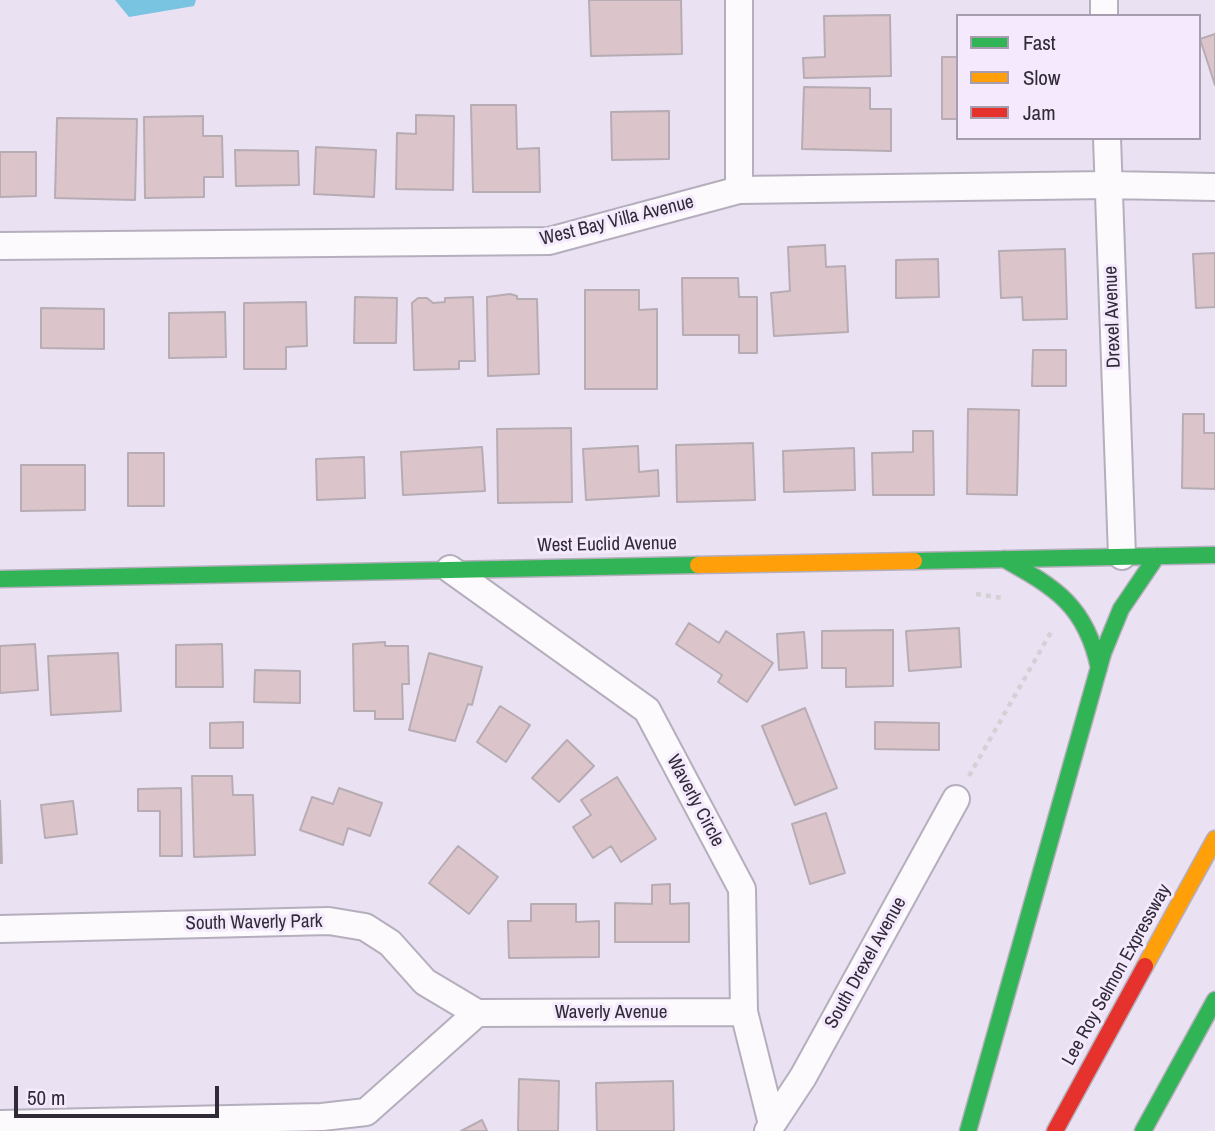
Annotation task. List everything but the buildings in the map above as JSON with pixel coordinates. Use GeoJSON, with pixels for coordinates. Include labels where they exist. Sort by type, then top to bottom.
{"type":"FeatureCollection","features":[{"type":"Feature","properties":{"kind":"main road","name":"West Euclid Avenue"},"geometry":{"type":"LineString","coordinates":[[0,579],[1215,555]]}},
{"type":"Feature","properties":{"kind":"main road"},"geometry":{"type":"LineString","coordinates":[[968,1131],[1099,668],[1121,609],[1157,556]]}},
{"type":"Feature","properties":{"kind":"main road"},"geometry":{"type":"LineString","coordinates":[[1004,559],[1052,587],[1077,611],[1092,638],[1099,668]]}},
{"type":"Feature","properties":{"kind":"main road","name":"Lee Roy Selmon Expressway"},"geometry":{"type":"LineString","coordinates":[[1055,1131],[1215,839]]}},
{"type":"Feature","properties":{"kind":"main road"},"geometry":{"type":"LineString","coordinates":[[1143,1131],[1215,1000]]}},
{"type":"Feature","properties":{"kind":"street"},"geometry":{"type":"LineString","coordinates":[[738,0],[739,190]]}},
{"type":"Feature","properties":{"kind":"street","name":"Drexel Avenue"},"geometry":{"type":"LineString","coordinates":[[1107,140],[1122,556]]}},
{"type":"Feature","properties":{"kind":"street"},"geometry":{"type":"LineString","coordinates":[[1108,185],[1215,187]]}},
{"type":"Feature","properties":{"kind":"street","name":"West Bay Villa Avenue"},"geometry":{"type":"LineString","coordinates":[[0,246],[549,241],[739,190],[1108,185]]}},
{"type":"Feature","properties":{"kind":"street","name":"Waverly Circle"},"geometry":{"type":"LineString","coordinates":[[450,569],[647,710],[742,889],[744,1012],[770,1128]]}},
{"type":"Feature","properties":{"kind":"street","name":"South Drexel Avenue"},"geometry":{"type":"LineString","coordinates":[[770,1128],[803,1077],[956,799]]}},
{"type":"Feature","properties":{"kind":"street","name":"South Waverly Park"},"geometry":{"type":"LineString","coordinates":[[0,929],[329,921],[365,927],[390,943],[425,982],[477,1013]]}},
{"type":"Feature","properties":{"kind":"street","name":"Waverly Avenue"},"geometry":{"type":"LineString","coordinates":[[477,1013],[744,1012]]}},
{"type":"Feature","properties":{"kind":"street"},"geometry":{"type":"LineString","coordinates":[[0,1124],[322,1117],[366,1112],[477,1013]]}},
{"type":"Feature","properties":{"kind":"path"},"geometry":{"type":"LineString","coordinates":[[974,585],[974,594],[1006,599]]}},
{"type":"Feature","properties":{"kind":"path"},"geometry":{"type":"LineString","coordinates":[[956,799],[1054,627]]}},
{"type":"Feature","properties":{"kind":"water"},"geometry":{"type":"Polygon","coordinates":[[[115,0],[196,0],[194,6],[129,17],[115,0]]]}},
{"type":"Feature","properties":{"kind":"traffic: fast"},"geometry":{"type":"LineString","coordinates":[[914,561],[1215,555]]}},
{"type":"Feature","properties":{"kind":"traffic: fast"},"geometry":{"type":"LineString","coordinates":[[968,1131],[1103,653],[1121,609],[1157,556]]}},
{"type":"Feature","properties":{"kind":"traffic: fast"},"geometry":{"type":"LineString","coordinates":[[1004,559],[1039,580],[1066,601],[1086,629],[1099,668]]}},
{"type":"Feature","properties":{"kind":"traffic: fast"},"geometry":{"type":"LineString","coordinates":[[0,579],[698,565]]}},
{"type":"Feature","properties":{"kind":"traffic: fast"},"geometry":{"type":"LineString","coordinates":[[1143,1131],[1215,1000]]}},
{"type":"Feature","properties":{"kind":"traffic: slow"},"geometry":{"type":"LineString","coordinates":[[698,565],[914,561]]}},
{"type":"Feature","properties":{"kind":"traffic: slow"},"geometry":{"type":"LineString","coordinates":[[1145,966],[1215,839]]}},
{"type":"Feature","properties":{"kind":"traffic: jam"},"geometry":{"type":"LineString","coordinates":[[1055,1131],[1145,966]]}}]}
